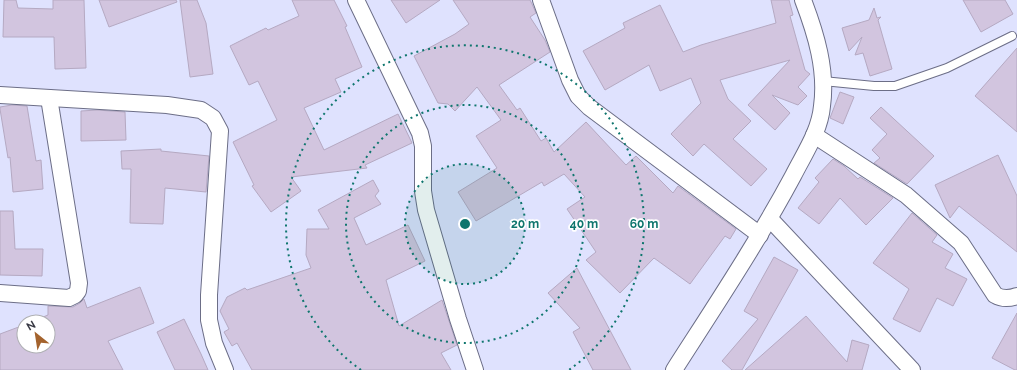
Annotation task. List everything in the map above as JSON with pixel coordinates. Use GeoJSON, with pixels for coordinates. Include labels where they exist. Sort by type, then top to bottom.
{"type":"FeatureCollection","features":[{"type":"Feature","properties":{"kind":"street"},"geometry":{"type":"LineString","coordinates":[[356,0],[420,133],[422,146],[423,192],[426,210],[458,319],[475,370]]}},
{"type":"Feature","properties":{"kind":"street"},"geometry":{"type":"LineString","coordinates":[[541,0],[570,80],[578,96],[589,107],[760,235]]}},
{"type":"Feature","properties":{"kind":"street"},"geometry":{"type":"LineString","coordinates":[[674,370],[770,219],[814,135],[822,108],[823,81],[819,50],[811,20],[803,0]]}},
{"type":"Feature","properties":{"kind":"street"},"geometry":{"type":"LineString","coordinates":[[0,95],[166,105],[201,110],[213,118],[220,131],[209,320],[214,343],[225,370]]}},
{"type":"Feature","properties":{"kind":"street"},"geometry":{"type":"LineString","coordinates":[[0,293],[68,298],[75,295],[78,291],[79,283],[48,98]]}},
{"type":"Feature","properties":{"kind":"street"},"geometry":{"type":"LineString","coordinates":[[814,135],[906,195],[956,238],[961,243],[995,294],[1001,298],[1012,298],[1017,296]]}},
{"type":"Feature","properties":{"kind":"street"},"geometry":{"type":"LineString","coordinates":[[770,219],[912,370]]}},
{"type":"Feature","properties":{"kind":"lane"},"geometry":{"type":"LineString","coordinates":[[823,81],[874,86],[895,86],[947,68],[1012,36]]}},
{"type":"Feature","properties":{"kind":"building"},"geometry":{"type":"Polygon","coordinates":[[[4,0],[16,0],[18,8],[53,9],[53,0],[84,0],[86,68],[55,69],[54,37],[3,37],[4,0]]]}},
{"type":"Feature","properties":{"kind":"building"},"geometry":{"type":"Polygon","coordinates":[[[99,0],[176,0],[177,2],[109,27],[99,0]]]}},
{"type":"Feature","properties":{"kind":"building"},"geometry":{"type":"Polygon","coordinates":[[[180,0],[197,0],[206,23],[213,74],[190,77],[180,0]]]}},
{"type":"Feature","properties":{"kind":"building"},"geometry":{"type":"Polygon","coordinates":[[[292,0],[334,0],[347,26],[345,27],[362,67],[335,79],[341,92],[304,108],[324,150],[398,114],[412,143],[365,165],[367,168],[291,177],[301,191],[271,212],[252,186],[254,185],[233,142],[277,120],[258,81],[249,85],[230,46],[266,28],[268,30],[299,16],[292,0]]]}},
{"type":"Feature","properties":{"kind":"building"},"geometry":{"type":"Polygon","coordinates":[[[391,0],[440,0],[406,23],[391,0]]]}},
{"type":"Feature","properties":{"kind":"building"},"geometry":{"type":"Polygon","coordinates":[[[453,0],[530,0],[536,13],[530,17],[545,40],[550,52],[499,85],[517,110],[520,108],[541,141],[546,138],[554,152],[586,122],[626,165],[636,156],[673,193],[678,186],[736,229],[730,239],[725,236],[690,284],[654,258],[620,293],[586,260],[596,252],[567,209],[585,197],[564,174],[544,186],[542,182],[476,221],[458,192],[497,168],[476,136],[501,120],[477,87],[455,111],[448,104],[438,103],[414,56],[455,34],[469,24],[453,0]]]}},
{"type":"Feature","properties":{"kind":"building"},"geometry":{"type":"Polygon","coordinates":[[[771,0],[789,0],[793,15],[790,16],[805,70],[810,74],[798,87],[807,96],[798,105],[772,95],[790,113],[775,130],[748,105],[790,60],[720,80],[728,99],[751,121],[733,139],[767,169],[751,186],[704,144],[693,156],[671,134],[701,103],[691,78],[660,91],[649,65],[605,90],[583,51],[625,28],[623,23],[660,5],[683,52],[701,45],[776,23],[771,0]]]}},
{"type":"Feature","properties":{"kind":"building"},"geometry":{"type":"Polygon","coordinates":[[[963,0],[1005,0],[1013,14],[981,32],[963,0]]]}},
{"type":"Feature","properties":{"kind":"building"},"geometry":{"type":"Polygon","coordinates":[[[874,8],[877,18],[881,17],[878,20],[892,69],[870,76],[863,53],[855,55],[862,37],[849,51],[842,28],[869,20],[874,8]]]}},
{"type":"Feature","properties":{"kind":"building"},"geometry":{"type":"Polygon","coordinates":[[[1017,48],[1017,132],[975,96],[1017,48]]]}},
{"type":"Feature","properties":{"kind":"building"},"geometry":{"type":"Polygon","coordinates":[[[840,92],[854,97],[843,124],[830,118],[840,92]]]}},
{"type":"Feature","properties":{"kind":"building"},"geometry":{"type":"Polygon","coordinates":[[[12,105],[27,106],[36,161],[41,160],[43,189],[13,192],[10,157],[8,158],[0,109],[0,107],[12,105]]]}},
{"type":"Feature","properties":{"kind":"building"},"geometry":{"type":"Polygon","coordinates":[[[881,107],[934,156],[907,184],[874,163],[880,158],[872,150],[887,134],[870,118],[881,107]]]}},
{"type":"Feature","properties":{"kind":"building"},"geometry":{"type":"Polygon","coordinates":[[[97,110],[125,112],[126,140],[81,141],[81,111],[97,110]]]}},
{"type":"Feature","properties":{"kind":"building"},"geometry":{"type":"Polygon","coordinates":[[[161,149],[161,151],[209,156],[206,192],[165,188],[163,224],[130,223],[131,169],[122,169],[121,151],[161,149]]]}},
{"type":"Feature","properties":{"kind":"building"},"geometry":{"type":"Polygon","coordinates":[[[998,155],[1017,196],[1017,252],[959,206],[950,218],[935,185],[998,155]]]}},
{"type":"Feature","properties":{"kind":"building"},"geometry":{"type":"Polygon","coordinates":[[[833,159],[844,166],[858,179],[860,177],[893,198],[866,225],[840,198],[819,224],[798,208],[819,182],[815,178],[833,159]]]}},
{"type":"Feature","properties":{"kind":"building"},"geometry":{"type":"Polygon","coordinates":[[[373,180],[379,191],[375,196],[381,204],[354,218],[366,245],[408,225],[425,261],[386,280],[399,326],[442,300],[457,345],[441,353],[451,370],[252,370],[237,343],[232,346],[224,332],[229,329],[220,311],[227,297],[245,288],[247,290],[311,268],[306,255],[307,229],[329,229],[318,210],[373,180]]]}},
{"type":"Feature","properties":{"kind":"building"},"geometry":{"type":"Polygon","coordinates":[[[0,211],[13,211],[15,249],[43,249],[42,276],[0,275],[0,211]]]}},
{"type":"Feature","properties":{"kind":"building"},"geometry":{"type":"Polygon","coordinates":[[[912,213],[937,235],[932,242],[953,254],[945,268],[967,279],[953,306],[937,298],[920,332],[893,319],[909,289],[873,263],[912,213]]]}},
{"type":"Feature","properties":{"kind":"building"},"geometry":{"type":"Polygon","coordinates":[[[774,257],[798,270],[742,370],[732,370],[722,361],[758,319],[744,311],[774,257]]]}},
{"type":"Feature","properties":{"kind":"building"},"geometry":{"type":"Polygon","coordinates":[[[577,268],[631,370],[593,370],[573,332],[580,328],[548,293],[577,268]]]}},
{"type":"Feature","properties":{"kind":"building"},"geometry":{"type":"Polygon","coordinates":[[[140,287],[154,323],[108,341],[123,370],[0,370],[0,334],[16,328],[16,354],[56,354],[56,314],[48,314],[48,306],[73,307],[84,299],[87,308],[140,287]]]}},
{"type":"Feature","properties":{"kind":"building"},"geometry":{"type":"Polygon","coordinates":[[[1017,313],[1017,370],[1015,370],[992,358],[1017,313]]]}},
{"type":"Feature","properties":{"kind":"building"},"geometry":{"type":"Polygon","coordinates":[[[806,316],[847,362],[852,340],[869,345],[862,370],[745,370],[806,316]]]}},
{"type":"Feature","properties":{"kind":"building"},"geometry":{"type":"Polygon","coordinates":[[[184,319],[208,370],[175,370],[157,332],[184,319]]]}}]}
